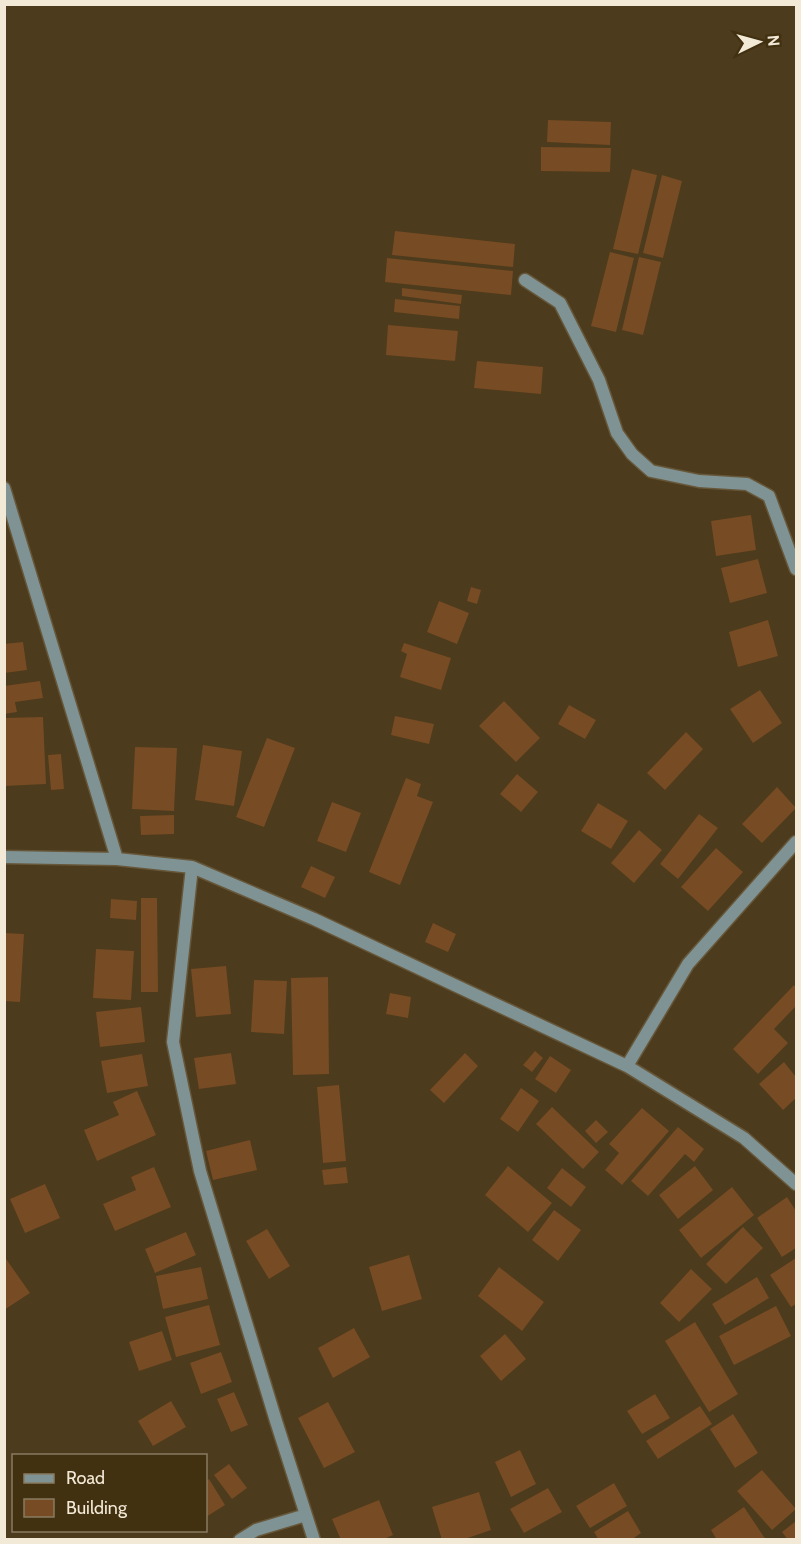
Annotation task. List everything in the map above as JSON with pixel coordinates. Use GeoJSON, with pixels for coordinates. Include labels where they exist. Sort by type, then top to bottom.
{"type":"FeatureCollection","features":[{"type":"Feature","properties":{"kind":"street"},"geometry":{"type":"LineString","coordinates":[[525,280],[560,303],[599,380],[617,433],[632,454],[651,471],[699,481],[747,484],[770,496],[796,569]]}},
{"type":"Feature","properties":{"kind":"street"},"geometry":{"type":"LineString","coordinates":[[4,488],[117,859]]}},
{"type":"Feature","properties":{"kind":"street"},"geometry":{"type":"LineString","coordinates":[[627,1066],[688,964],[796,842]]}},
{"type":"Feature","properties":{"kind":"street"},"geometry":{"type":"LineString","coordinates":[[4,857],[117,859],[192,867],[325,924],[627,1066],[744,1138],[796,1184]]}},
{"type":"Feature","properties":{"kind":"street"},"geometry":{"type":"LineString","coordinates":[[192,867],[173,1042],[200,1171],[314,1539]]}},
{"type":"Feature","properties":{"kind":"street"},"geometry":{"type":"LineString","coordinates":[[240,1539],[256,1530],[306,1515]]}},
{"type":"Feature","properties":{"kind":"building"},"geometry":{"type":"Polygon","coordinates":[[[548,120],[611,122],[610,145],[547,142],[548,120]]]}},
{"type":"Feature","properties":{"kind":"building"},"geometry":{"type":"Polygon","coordinates":[[[541,147],[611,148],[610,172],[541,171],[541,147]]]}},
{"type":"Feature","properties":{"kind":"building"},"geometry":{"type":"Polygon","coordinates":[[[632,169],[657,175],[638,254],[613,249],[632,169]]]}},
{"type":"Feature","properties":{"kind":"building"},"geometry":{"type":"Polygon","coordinates":[[[662,175],[682,181],[663,258],[643,253],[662,175]]]}},
{"type":"Feature","properties":{"kind":"building"},"geometry":{"type":"Polygon","coordinates":[[[395,231],[515,244],[513,267],[392,255],[395,231]]]}},
{"type":"Feature","properties":{"kind":"building"},"geometry":{"type":"Polygon","coordinates":[[[610,252],[634,258],[616,332],[591,326],[610,252]]]}},
{"type":"Feature","properties":{"kind":"building"},"geometry":{"type":"Polygon","coordinates":[[[639,257],[661,262],[643,335],[622,330],[639,257]]]}},
{"type":"Feature","properties":{"kind":"building"},"geometry":{"type":"Polygon","coordinates":[[[387,258],[513,271],[511,295],[385,282],[387,258]]]}},
{"type":"Feature","properties":{"kind":"building"},"geometry":{"type":"Polygon","coordinates":[[[402,288],[462,295],[461,304],[402,296],[402,288]]]}},
{"type":"Feature","properties":{"kind":"building"},"geometry":{"type":"Polygon","coordinates":[[[395,299],[460,306],[459,319],[394,312],[395,299]]]}},
{"type":"Feature","properties":{"kind":"building"},"geometry":{"type":"Polygon","coordinates":[[[388,325],[458,331],[455,361],[386,355],[388,325]]]}},
{"type":"Feature","properties":{"kind":"building"},"geometry":{"type":"Polygon","coordinates":[[[477,361],[543,367],[541,394],[474,388],[477,361]]]}},
{"type":"Feature","properties":{"kind":"building"},"geometry":{"type":"Polygon","coordinates":[[[751,515],[756,550],[716,556],[711,521],[751,515]]]}},
{"type":"Feature","properties":{"kind":"building"},"geometry":{"type":"Polygon","coordinates":[[[758,559],[767,593],[730,603],[721,568],[758,559]]]}},
{"type":"Feature","properties":{"kind":"building"},"geometry":{"type":"Polygon","coordinates":[[[471,587],[481,590],[477,604],[467,601],[471,587]]]}},
{"type":"Feature","properties":{"kind":"building"},"geometry":{"type":"Polygon","coordinates":[[[439,601],[469,613],[457,644],[427,632],[439,601]]]}},
{"type":"Feature","properties":{"kind":"building"},"geometry":{"type":"Polygon","coordinates":[[[768,620],[778,656],[738,667],[729,632],[768,620]]]}},
{"type":"Feature","properties":{"kind":"building"},"geometry":{"type":"Polygon","coordinates":[[[23,642],[27,670],[4,673],[4,644],[23,642]]]}},
{"type":"Feature","properties":{"kind":"building"},"geometry":{"type":"Polygon","coordinates":[[[404,643],[451,658],[441,690],[400,677],[407,654],[401,651],[404,643]]]}},
{"type":"Feature","properties":{"kind":"building"},"geometry":{"type":"Polygon","coordinates":[[[40,681],[43,698],[15,702],[17,712],[4,714],[4,686],[40,681]]]}},
{"type":"Feature","properties":{"kind":"building"},"geometry":{"type":"Polygon","coordinates":[[[760,690],[782,723],[753,743],[730,709],[760,690]]]}},
{"type":"Feature","properties":{"kind":"building"},"geometry":{"type":"Polygon","coordinates":[[[504,701],[540,738],[516,762],[479,726],[504,701]]]}},
{"type":"Feature","properties":{"kind":"building"},"geometry":{"type":"Polygon","coordinates":[[[569,705],[596,720],[585,739],[558,724],[569,705]]]}},
{"type":"Feature","properties":{"kind":"building"},"geometry":{"type":"Polygon","coordinates":[[[395,716],[434,724],[429,744],[391,735],[395,716]]]}},
{"type":"Feature","properties":{"kind":"building"},"geometry":{"type":"Polygon","coordinates":[[[43,717],[46,784],[4,786],[4,718],[43,717]]]}},
{"type":"Feature","properties":{"kind":"building"},"geometry":{"type":"Polygon","coordinates":[[[686,732],[703,749],[665,790],[647,773],[686,732]]]}},
{"type":"Feature","properties":{"kind":"building"},"geometry":{"type":"Polygon","coordinates":[[[267,738],[295,748],[264,827],[236,817],[267,738]]]}},
{"type":"Feature","properties":{"kind":"building"},"geometry":{"type":"Polygon","coordinates":[[[203,745],[242,751],[234,806],[195,800],[203,745]]]}},
{"type":"Feature","properties":{"kind":"building"},"geometry":{"type":"Polygon","coordinates":[[[135,747],[177,748],[174,811],[132,809],[135,747]]]}},
{"type":"Feature","properties":{"kind":"building"},"geometry":{"type":"Polygon","coordinates":[[[61,754],[64,789],[51,790],[48,755],[61,754]]]}},
{"type":"Feature","properties":{"kind":"building"},"geometry":{"type":"Polygon","coordinates":[[[517,774],[538,792],[521,812],[500,794],[517,774]]]}},
{"type":"Feature","properties":{"kind":"building"},"geometry":{"type":"Polygon","coordinates":[[[406,778],[421,784],[417,796],[433,802],[400,885],[369,872],[406,778]]]}},
{"type":"Feature","properties":{"kind":"building"},"geometry":{"type":"Polygon","coordinates":[[[777,787],[796,808],[762,843],[742,824],[777,787]]]}},
{"type":"Feature","properties":{"kind":"building"},"geometry":{"type":"Polygon","coordinates":[[[332,802],[361,813],[346,852],[317,841],[332,802]]]}},
{"type":"Feature","properties":{"kind":"building"},"geometry":{"type":"Polygon","coordinates":[[[598,803],[628,821],[611,849],[581,831],[598,803]]]}},
{"type":"Feature","properties":{"kind":"building"},"geometry":{"type":"Polygon","coordinates":[[[699,814],[718,828],[678,879],[660,864],[699,814]]]}},
{"type":"Feature","properties":{"kind":"building"},"geometry":{"type":"Polygon","coordinates":[[[174,815],[174,834],[141,835],[140,816],[174,815]]]}},
{"type":"Feature","properties":{"kind":"building"},"geometry":{"type":"Polygon","coordinates":[[[639,830],[662,850],[634,883],[611,863],[639,830]]]}},
{"type":"Feature","properties":{"kind":"building"},"geometry":{"type":"Polygon","coordinates":[[[716,848],[743,872],[708,911],[681,887],[716,848]]]}},
{"type":"Feature","properties":{"kind":"building"},"geometry":{"type":"Polygon","coordinates":[[[311,866],[335,877],[325,898],[301,887],[311,866]]]}},
{"type":"Feature","properties":{"kind":"building"},"geometry":{"type":"Polygon","coordinates":[[[141,898],[157,898],[158,992],[141,992],[141,898]]]}},
{"type":"Feature","properties":{"kind":"building"},"geometry":{"type":"Polygon","coordinates":[[[111,899],[137,901],[136,920],[110,918],[111,899]]]}},
{"type":"Feature","properties":{"kind":"building"},"geometry":{"type":"Polygon","coordinates":[[[433,923],[456,934],[448,952],[425,942],[433,923]]]}},
{"type":"Feature","properties":{"kind":"building"},"geometry":{"type":"Polygon","coordinates":[[[4,933],[24,934],[20,1002],[4,1001],[4,933]]]}},
{"type":"Feature","properties":{"kind":"building"},"geometry":{"type":"Polygon","coordinates":[[[96,949],[134,951],[131,1000],[93,998],[96,949]]]}},
{"type":"Feature","properties":{"kind":"building"},"geometry":{"type":"Polygon","coordinates":[[[226,966],[231,1014],[196,1017],[191,969],[226,966]]]}},
{"type":"Feature","properties":{"kind":"building"},"geometry":{"type":"Polygon","coordinates":[[[328,977],[329,1074],[293,1075],[291,978],[328,977]]]}},
{"type":"Feature","properties":{"kind":"building"},"geometry":{"type":"Polygon","coordinates":[[[254,980],[287,981],[284,1034],[251,1032],[254,980]]]}},
{"type":"Feature","properties":{"kind":"building"},"geometry":{"type":"Polygon","coordinates":[[[794,985],[796,1006],[774,1029],[788,1043],[758,1074],[733,1049],[794,985]]]}},
{"type":"Feature","properties":{"kind":"building"},"geometry":{"type":"Polygon","coordinates":[[[390,993],[411,997],[408,1018],[386,1014],[390,993]]]}},
{"type":"Feature","properties":{"kind":"building"},"geometry":{"type":"Polygon","coordinates":[[[141,1007],[145,1042],[100,1047],[96,1012],[141,1007]]]}},
{"type":"Feature","properties":{"kind":"building"},"geometry":{"type":"Polygon","coordinates":[[[535,1051],[543,1058],[532,1072],[523,1065],[535,1051]]]}},
{"type":"Feature","properties":{"kind":"building"},"geometry":{"type":"Polygon","coordinates":[[[231,1053],[236,1084],[199,1089],[194,1058],[231,1053]]]}},
{"type":"Feature","properties":{"kind":"building"},"geometry":{"type":"Polygon","coordinates":[[[465,1053],[478,1066],[444,1103],[430,1090],[465,1053]]]}},
{"type":"Feature","properties":{"kind":"building"},"geometry":{"type":"Polygon","coordinates":[[[142,1054],[148,1086],[107,1093],[101,1061],[142,1054]]]}},
{"type":"Feature","properties":{"kind":"building"},"geometry":{"type":"Polygon","coordinates":[[[550,1056],[571,1070],[556,1093],[535,1079],[550,1056]]]}},
{"type":"Feature","properties":{"kind":"building"},"geometry":{"type":"Polygon","coordinates":[[[784,1062],[796,1077],[796,1098],[783,1110],[759,1084],[784,1062]]]}},
{"type":"Feature","properties":{"kind":"building"},"geometry":{"type":"Polygon","coordinates":[[[339,1085],[346,1161],[323,1163],[317,1087],[339,1085]]]}},
{"type":"Feature","properties":{"kind":"building"},"geometry":{"type":"Polygon","coordinates":[[[521,1088],[539,1101],[518,1132],[500,1119],[521,1088]]]}},
{"type":"Feature","properties":{"kind":"building"},"geometry":{"type":"Polygon","coordinates":[[[137,1091],[156,1135],[97,1161],[84,1130],[119,1115],[113,1102],[137,1091]]]}},
{"type":"Feature","properties":{"kind":"building"},"geometry":{"type":"Polygon","coordinates":[[[552,1107],[599,1152],[583,1169],[536,1124],[552,1107]]]}},
{"type":"Feature","properties":{"kind":"building"},"geometry":{"type":"Polygon","coordinates":[[[642,1108],[669,1131],[622,1185],[605,1170],[619,1153],[609,1144],[642,1108]]]}},
{"type":"Feature","properties":{"kind":"building"},"geometry":{"type":"Polygon","coordinates":[[[596,1120],[608,1132],[596,1143],[585,1131],[596,1120]]]}},
{"type":"Feature","properties":{"kind":"building"},"geometry":{"type":"Polygon","coordinates":[[[678,1127],[704,1149],[694,1162],[685,1154],[648,1196],[631,1181],[678,1127]]]}},
{"type":"Feature","properties":{"kind":"building"},"geometry":{"type":"Polygon","coordinates":[[[250,1140],[257,1170],[213,1180],[206,1151],[250,1140]]]}},
{"type":"Feature","properties":{"kind":"building"},"geometry":{"type":"Polygon","coordinates":[[[508,1166],[552,1203],[528,1232],[485,1195],[508,1166]]]}},
{"type":"Feature","properties":{"kind":"building"},"geometry":{"type":"Polygon","coordinates":[[[695,1166],[713,1190],[678,1219],[659,1195],[695,1166]]]}},
{"type":"Feature","properties":{"kind":"building"},"geometry":{"type":"Polygon","coordinates":[[[154,1167],[171,1207],[115,1231],[103,1204],[136,1190],[131,1177],[154,1167]]]}},
{"type":"Feature","properties":{"kind":"building"},"geometry":{"type":"Polygon","coordinates":[[[346,1167],[348,1183],[324,1185],[322,1170],[346,1167]]]}},
{"type":"Feature","properties":{"kind":"building"},"geometry":{"type":"Polygon","coordinates":[[[562,1168],[586,1187],[571,1207],[547,1188],[562,1168]]]}},
{"type":"Feature","properties":{"kind":"building"},"geometry":{"type":"Polygon","coordinates":[[[45,1184],[60,1218],[25,1233],[10,1199],[45,1184]]]}},
{"type":"Feature","properties":{"kind":"building"},"geometry":{"type":"Polygon","coordinates":[[[732,1187],[754,1215],[701,1258],[679,1230],[732,1187]]]}},
{"type":"Feature","properties":{"kind":"building"},"geometry":{"type":"Polygon","coordinates":[[[787,1197],[796,1211],[796,1248],[782,1257],[757,1218],[787,1197]]]}},
{"type":"Feature","properties":{"kind":"building"},"geometry":{"type":"Polygon","coordinates":[[[554,1210],[581,1230],[558,1261],[532,1240],[554,1210]]]}},
{"type":"Feature","properties":{"kind":"building"},"geometry":{"type":"Polygon","coordinates":[[[743,1227],[763,1248],[726,1284],[706,1264],[743,1227]]]}},
{"type":"Feature","properties":{"kind":"building"},"geometry":{"type":"Polygon","coordinates":[[[267,1229],[290,1266],[269,1279],[246,1241],[267,1229]]]}},
{"type":"Feature","properties":{"kind":"building"},"geometry":{"type":"Polygon","coordinates":[[[186,1232],[196,1255],[155,1273],[145,1249],[186,1232]]]}},
{"type":"Feature","properties":{"kind":"building"},"geometry":{"type":"Polygon","coordinates":[[[409,1255],[422,1299],[382,1311],[369,1267],[409,1255]]]}},
{"type":"Feature","properties":{"kind":"building"},"geometry":{"type":"Polygon","coordinates":[[[4,1256],[30,1293],[4,1310],[4,1256]]]}},
{"type":"Feature","properties":{"kind":"building"},"geometry":{"type":"Polygon","coordinates":[[[796,1258],[796,1304],[791,1307],[770,1275],[796,1258]]]}},
{"type":"Feature","properties":{"kind":"building"},"geometry":{"type":"Polygon","coordinates":[[[201,1267],[208,1299],[163,1309],[156,1276],[201,1267]]]}},
{"type":"Feature","properties":{"kind":"building"},"geometry":{"type":"Polygon","coordinates":[[[499,1267],[544,1302],[522,1331],[478,1296],[499,1267]]]}},
{"type":"Feature","properties":{"kind":"building"},"geometry":{"type":"Polygon","coordinates":[[[691,1269],[712,1289],[679,1322],[660,1303],[691,1269]]]}},
{"type":"Feature","properties":{"kind":"building"},"geometry":{"type":"Polygon","coordinates":[[[757,1277],[769,1298],[725,1325],[712,1304],[757,1277]]]}},
{"type":"Feature","properties":{"kind":"building"},"geometry":{"type":"Polygon","coordinates":[[[209,1305],[220,1345],[176,1357],[165,1317],[209,1305]]]}},
{"type":"Feature","properties":{"kind":"building"},"geometry":{"type":"Polygon","coordinates":[[[776,1306],[791,1336],[734,1365],[719,1336],[776,1306]]]}},
{"type":"Feature","properties":{"kind":"building"},"geometry":{"type":"Polygon","coordinates":[[[695,1322],[738,1394],[709,1412],[665,1341],[695,1322]]]}},
{"type":"Feature","properties":{"kind":"building"},"geometry":{"type":"Polygon","coordinates":[[[354,1328],[370,1357],[333,1378],[318,1348],[354,1328]]]}},
{"type":"Feature","properties":{"kind":"building"},"geometry":{"type":"Polygon","coordinates":[[[162,1331],[172,1360],[139,1371],[129,1342],[162,1331]]]}},
{"type":"Feature","properties":{"kind":"building"},"geometry":{"type":"Polygon","coordinates":[[[505,1334],[526,1359],[501,1381],[480,1356],[505,1334]]]}},
{"type":"Feature","properties":{"kind":"building"},"geometry":{"type":"Polygon","coordinates":[[[221,1352],[232,1382],[201,1394],[190,1363],[221,1352]]]}},
{"type":"Feature","properties":{"kind":"building"},"geometry":{"type":"Polygon","coordinates":[[[234,1392],[248,1425],[231,1432],[217,1399],[234,1392]]]}},
{"type":"Feature","properties":{"kind":"building"},"geometry":{"type":"Polygon","coordinates":[[[655,1394],[670,1418],[642,1434],[627,1411],[655,1394]]]}},
{"type":"Feature","properties":{"kind":"building"},"geometry":{"type":"Polygon","coordinates":[[[171,1401],[186,1427],[153,1446],[138,1421],[171,1401]]]}},
{"type":"Feature","properties":{"kind":"building"},"geometry":{"type":"Polygon","coordinates":[[[328,1402],[355,1452],[324,1468],[298,1418],[328,1402]]]}},
{"type":"Feature","properties":{"kind":"building"},"geometry":{"type":"Polygon","coordinates":[[[700,1406],[712,1424],[658,1459],[646,1441],[700,1406]]]}},
{"type":"Feature","properties":{"kind":"building"},"geometry":{"type":"Polygon","coordinates":[[[733,1414],[758,1453],[735,1468],[710,1429],[733,1414]]]}},
{"type":"Feature","properties":{"kind":"building"},"geometry":{"type":"Polygon","coordinates":[[[520,1450],[536,1484],[511,1497],[495,1462],[520,1450]]]}},
{"type":"Feature","properties":{"kind":"building"},"geometry":{"type":"Polygon","coordinates":[[[229,1464],[247,1488],[232,1499],[214,1475],[229,1464]]]}},
{"type":"Feature","properties":{"kind":"building"},"geometry":{"type":"Polygon","coordinates":[[[762,1470],[796,1509],[772,1530],[737,1491],[762,1470]]]}},
{"type":"Feature","properties":{"kind":"building"},"geometry":{"type":"Polygon","coordinates":[[[209,1479],[225,1505],[207,1516],[207,1480],[209,1479]]]}},
{"type":"Feature","properties":{"kind":"building"},"geometry":{"type":"Polygon","coordinates":[[[614,1483],[627,1506],[590,1528],[576,1506],[614,1483]]]}},
{"type":"Feature","properties":{"kind":"building"},"geometry":{"type":"Polygon","coordinates":[[[548,1488],[562,1512],[524,1533],[510,1509],[548,1488]]]}},
{"type":"Feature","properties":{"kind":"building"},"geometry":{"type":"Polygon","coordinates":[[[479,1492],[491,1530],[462,1540],[442,1540],[432,1507],[479,1492]]]}},
{"type":"Feature","properties":{"kind":"building"},"geometry":{"type":"Polygon","coordinates":[[[379,1500],[393,1535],[382,1540],[341,1540],[332,1519],[379,1500]]]}},
{"type":"Feature","properties":{"kind":"building"},"geometry":{"type":"Polygon","coordinates":[[[744,1507],[766,1540],[717,1540],[711,1530],[744,1507]]]}},
{"type":"Feature","properties":{"kind":"building"},"geometry":{"type":"Polygon","coordinates":[[[628,1511],[641,1533],[631,1540],[599,1540],[594,1532],[628,1511]]]}},
{"type":"Feature","properties":{"kind":"building"},"geometry":{"type":"Polygon","coordinates":[[[796,1521],[796,1540],[788,1540],[782,1532],[796,1521]]]}}]}
